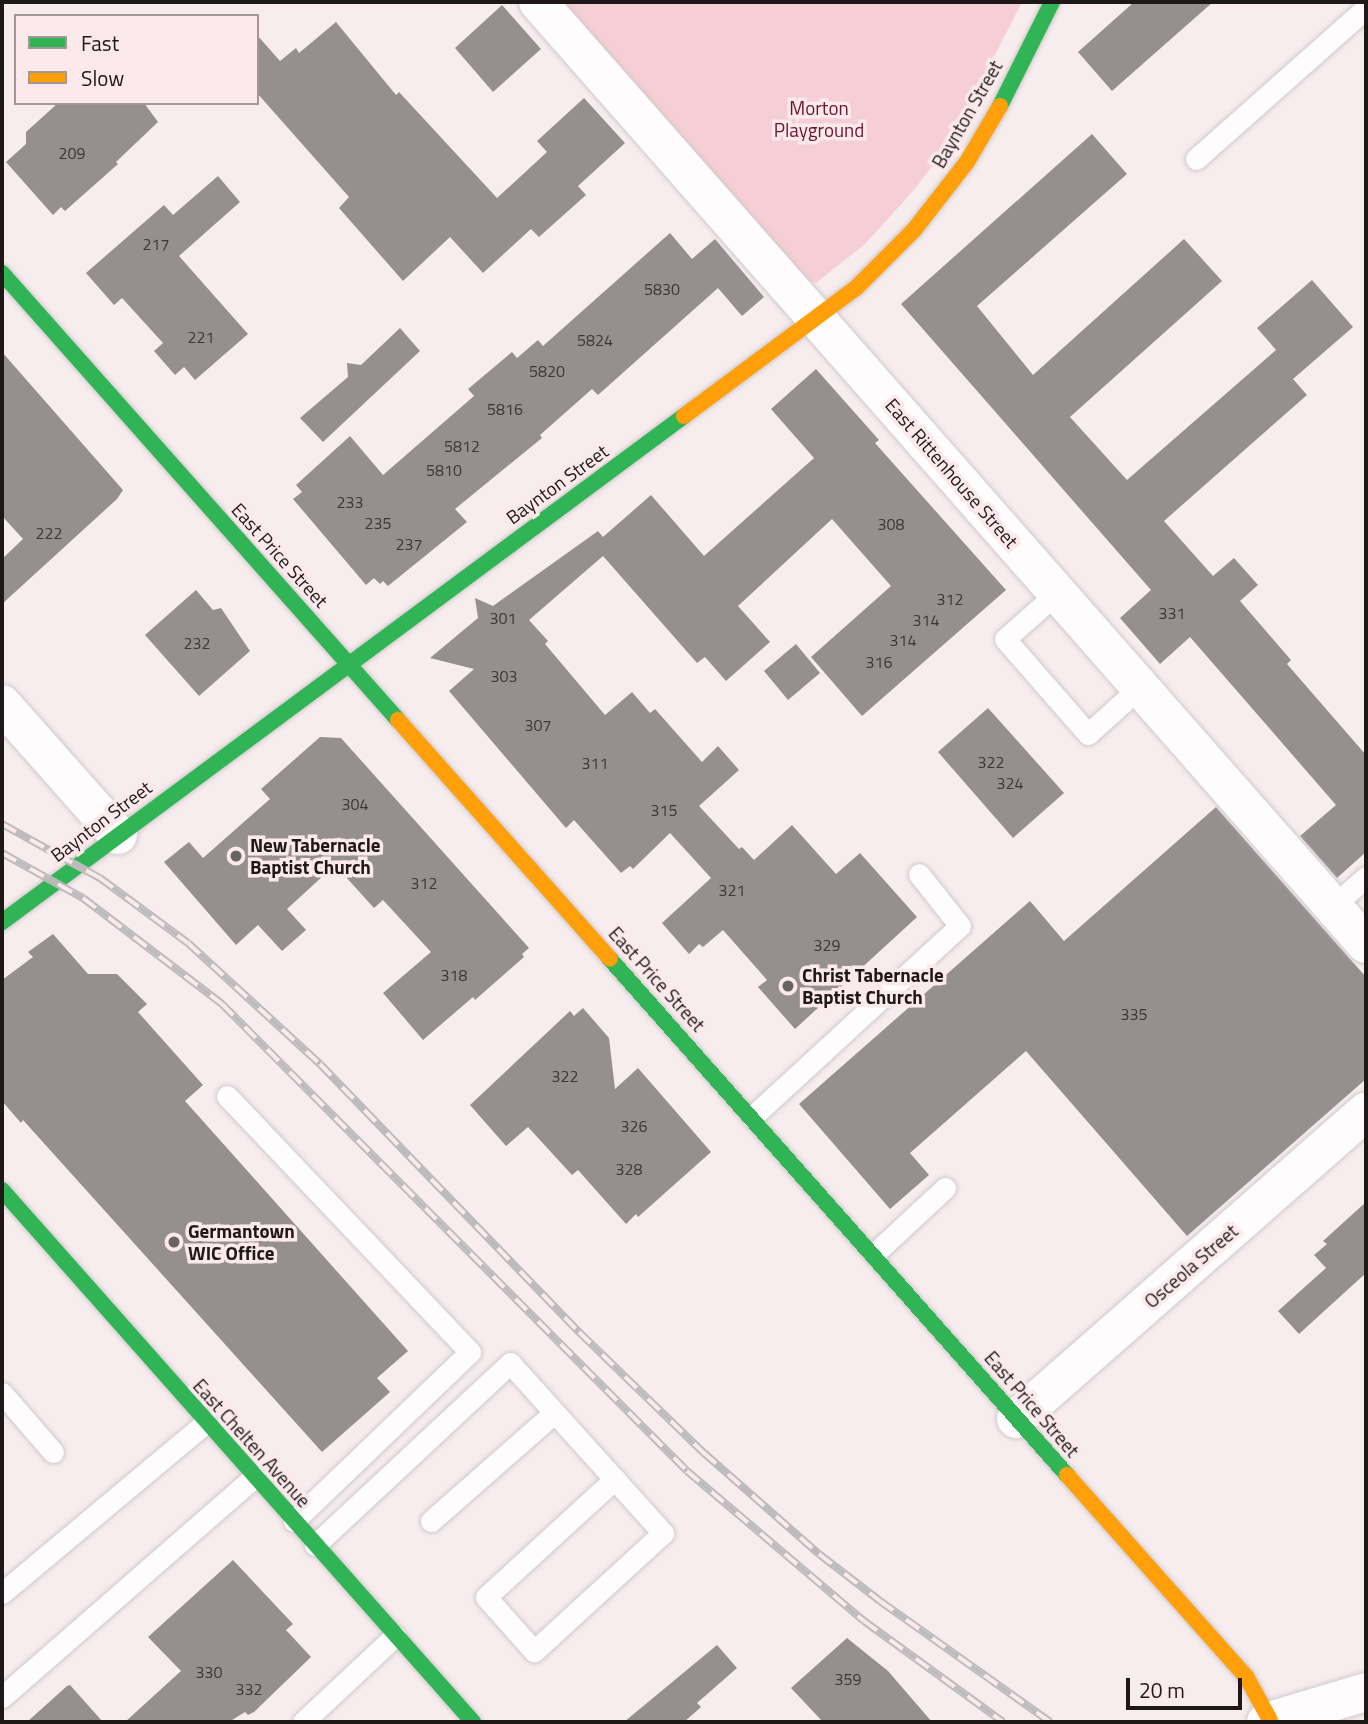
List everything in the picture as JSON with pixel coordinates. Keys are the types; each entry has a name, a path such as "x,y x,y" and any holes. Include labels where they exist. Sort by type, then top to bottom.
{"street":[{"name":"East Rittenhouse Street","path":"538,2 1366,944"},
{"name":"Baynton Street","path":"2,922 817,319 886,259 961,171 995,117 1052,2"},
{"name":"East Price Street","path":"2,273 1247,1678 1268,1721"},
{"path":"2,704 118,835"},
{"name":"Osceola Street","path":"1016,1419 1366,1112"},
{"name":"East Chelten Avenue","path":"2,1191 473,1722"},
{"path":"1268,1721 1366,1692"}],"lane":[{"path":"1196,159 1366,8"},
{"path":"1058,593 1005,639 1079,724 1088,734 1140,687"},
{"path":"752,1117 960,926 919,874"},
{"path":"1333,906 1366,877"},
{"path":"227,1096 470,1352 294,1521"},
{"path":"874,1254 946,1188"},
{"path":"2,1223 19,1209"},
{"path":"315,1545 510,1363 554,1413 615,1479 663,1533 534,1651 486,1597 615,1479"},
{"path":"2,1394 53,1452"},
{"path":"431,1521 554,1413"},
{"path":"2,1594 205,1423"},
{"path":"2,1697 254,1478"},
{"path":"303,1722 395,1636"}],"green space":[{"name":"Morton Playground","path":"561,2 1022,2 951,141 914,190 865,244 816,283 804,279"}],"building":[{"path":"1134,2 1213,2 1112,91 1078,52"},
{"path":"502,5 541,49 493,92 455,48"},
{"path":"336,22 396,95 399,92 497,198 547,152 537,141 584,98 625,143 578,186 586,195 539,237 531,229 483,273 450,237 403,281 339,208 349,197 259,95 259,37 280,61 296,48 299,53"},
{"path":"56,105 145,105 158,122 116,162 118,164 65,211 61,207 53,215 6,162 26,144 26,132"},
{"path":"1092,134 1127,174 977,306 1033,375 1184,239 1222,281 1070,417 1127,480 1276,350 1257,328 1312,280 1353,327 1293,379 1307,395 1164,521 1213,576 1234,558 1258,585 1240,601 1291,660 1287,664 1366,755 1366,852 1337,878 1300,836 1336,805 1190,637 1160,664 1120,618 1151,590 901,304"},
{"path":"218,176 240,202 179,256 248,334 195,380 184,367 175,375 154,351 163,343 122,298 114,305 86,273 164,205 173,215"},
{"path":"670,233 692,259 715,239 764,297 742,316 718,288 598,395 592,389 540,435 542,438 455,509 467,522 388,586 383,581 380,584 374,578 366,585 293,499 302,492 296,485 350,436 383,475 474,396 468,389 512,352 517,358 538,340 543,346"},
{"path":"400,328 420,351 323,442 300,418 348,377 347,363 361,365"},
{"path":"2,352 123,490 117,499 2,604 2,559 23,539 2,516"},
{"path":"816,369 879,440 875,443 1006,590 862,716 811,657 891,586 832,519 738,606 770,642 726,681 705,657 697,663 603,556 529,620 548,641 545,644 605,715 632,692 650,713 655,709 702,762 718,746 739,770 699,806 739,849 742,847 754,860 792,825 836,874 860,853 917,917 795,1029 758,987 767,980 723,930 703,947 699,944 689,954 662,923 711,878 670,833 633,869 630,866 621,873 574,820 566,828 449,691 474,669 430,658 478,618 475,598 493,606 598,531 603,537 651,495 704,556 814,458 771,409"},
{"path":"196,590 213,610 221,608 250,651 199,696 145,635"},
{"path":"796,644 820,673 788,700 764,671"},
{"path":"988,708 1064,793 1013,838 938,752"},
{"path":"320,737 341,738 529,948 522,954 524,957 475,1000 473,997 423,1040 383,993 431,952 383,900 374,908 335,865 287,909 306,930 282,951 258,925 236,945 164,862 189,842 203,858 270,799 261,789"},
{"path":"1216,807 1366,977 1366,1079 1187,1236 1026,1051 910,1153 929,1175 890,1209 799,1104 1030,901 1064,941"},
{"path":"53,934 88,974 117,974 147,1004 138,1012 203,1085 185,1101 408,1351 377,1378 390,1392 322,1452 23,1120 21,1123 2,1101 2,980 33,957 28,952"},
{"path":"583,1008 609,1038 615,1089 638,1068 711,1152 638,1217 636,1214 626,1224 578,1170 572,1175 528,1127 506,1146 470,1105 570,1011 574,1016"},
{"path":"1366,1202 1366,1273 1299,1334 1278,1311 1326,1268 1314,1255 1327,1244 1323,1241"},
{"path":"233,1560 293,1624 286,1630 311,1657 254,1712 248,1715 245,1712 229,1722 125,1722 181,1671 148,1637"},
{"path":"847,1638 888,1671 932,1722 823,1722 791,1688"},
{"path":"717,1645 737,1668 697,1703 701,1707 684,1722 624,1722"},
{"path":"70,1685 103,1722 27,1722 67,1686"}],"railway":[{"path":"2,824 100,878 188,943 320,1064 579,1332 704,1453 819,1554 880,1601 1050,1722"},
{"path":"2,853 83,898 222,1004 687,1471 864,1621 1003,1722"}],"traffic: fast":[{"path":"1000,106 1052,2"},
{"path":"2,273 398,720"},
{"path":"2,922 684,416"},
{"path":"610,959 1067,1475"},
{"path":"2,1190 473,1722"}],"traffic: slow":[{"path":"684,416 856,288 914,230 967,162 1000,106"},
{"path":"398,720 610,959"},
{"path":"1067,1475 1247,1678 1270,1720"}],"place":[{"name":"New Tabernacle Baptist Church","path":"236,856"},
{"name":"Christ Tabernacle Baptist Church","path":"788,986"},
{"name":"Germantown WIC Office","path":"174,1242"}]}
